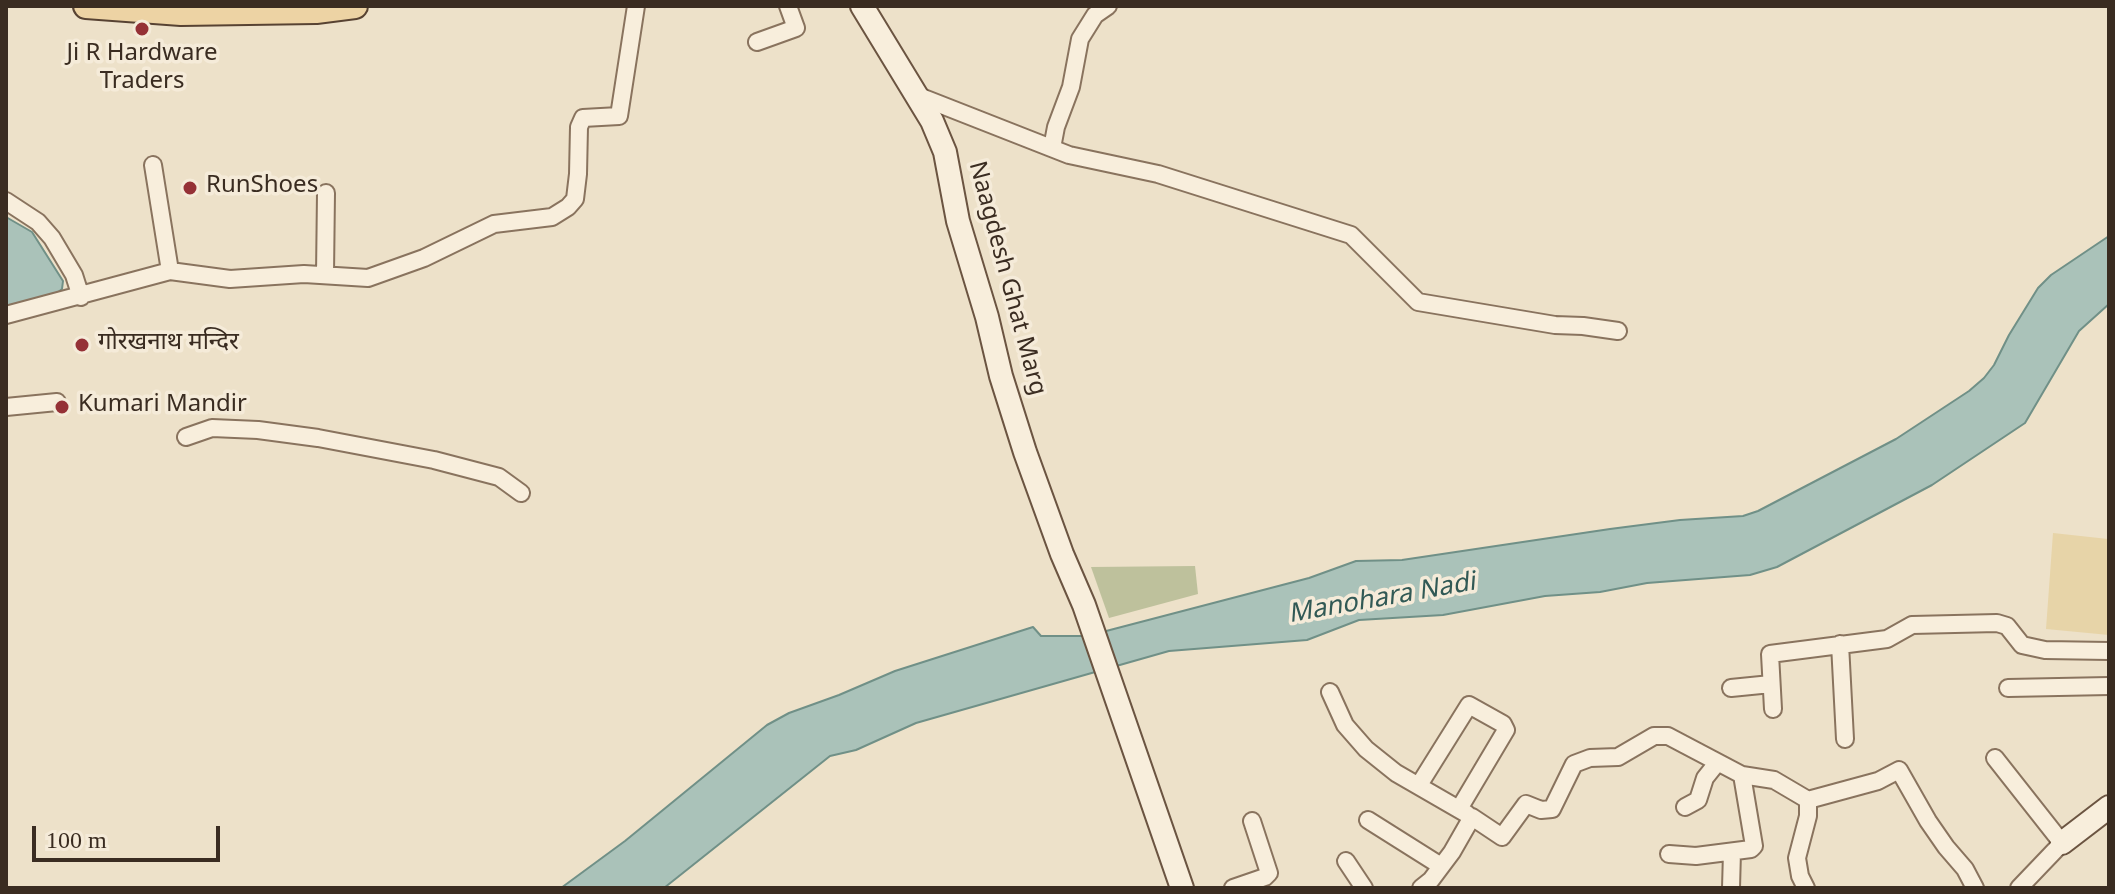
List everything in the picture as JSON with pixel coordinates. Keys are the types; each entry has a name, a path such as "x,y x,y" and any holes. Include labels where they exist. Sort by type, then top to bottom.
{"main road":[{"path":"86,6 316,11 355,6"}],"street":[{"path":"6,315 170,271 230,279 325,274 356,278 385,274 494,224 552,217 575,199 579,127 583,118 619,116 636,6"},
{"path":"757,42 796,28 788,6"},
{"name":"Naagdesh Ghat Marg","path":"862,6 932,121 945,152 958,221 1025,452 1084,605 1182,888"},
{"path":"1052,148 1056,127 1071,87 1080,39 1095,15 1108,6"},
{"path":"916,95 1069,155 1158,174 1351,235 1418,302 1555,325 1618,331"},
{"path":"153,165 170,271"},
{"path":"325,274 326,193"},
{"path":"6,201 38,222 52,238 74,275 81,297"},
{"path":"6,407 57,402"},
{"path":"186,437 212,428 318,438 434,460 499,477 521,493"},
{"path":"1773,709 1770,654 1887,639 1912,625 1997,623 2007,626 2022,645 2045,650 2109,651"},
{"path":"1840,644 1845,739"},
{"path":"1731,688 1771,684"},
{"path":"2008,688 2109,686"},
{"path":"1330,692 1345,725 1366,749 1396,773 1502,837 1526,804 1541,810 1552,809 1574,764 1590,758 1618,757 1654,736 1668,736 1742,775 1774,780 1808,800 1878,781 1899,770 1928,821 1965,869 1975,888"},
{"path":"1419,785 1469,705 1503,724 1506,730 1441,866 1421,888"},
{"path":"1995,758 2062,843"},
{"path":"1685,807 1698,800 1705,778 1717,763"},
{"path":"1669,854 1696,856 1751,849 1755,842 1742,775"},
{"path":"1806,888 1797,858 1808,816 1808,800"},
{"path":"2019,888 2062,843 2109,807"},
{"path":"1368,820 1441,866"},
{"path":"1233,888 1269,873 1252,821"},
{"path":"1731,888 1732,852"},
{"path":"1346,861 1364,888"}],"sand":[{"path":"2053,533 2109,537 2109,635 2046,629"}],"green space":[{"path":"1195,566 1198,594 1109,618 1091,567"}],"water":[{"path":"6,217 32,232 63,281 62,289 56,294 16,309 6,305"},
{"name":"Manohara Nadi","path":"2109,236 2109,304 2079,331 2025,423 1932,485 1777,567 1750,575 1647,583 1600,592 1545,596 1443,615 1359,620 1307,640 1169,651 916,723 856,750 830,756 664,888 561,888 625,841 767,725 789,713 895,671 1033,627 1041,636 1087,636 1309,578 1356,561 1402,560 1610,529 1743,516 1758,511 1896,439 1969,391 1994,365 2038,288 2051,275"}],"place":[{"name":"Ji R Hardware Traders","path":"142,29"},
{"name":"RunShoes","path":"190,188"},
{"name":"गोरखनाथ मन्दिर","path":"82,345"},
{"name":"Kumari Mandir","path":"62,407"}]}
